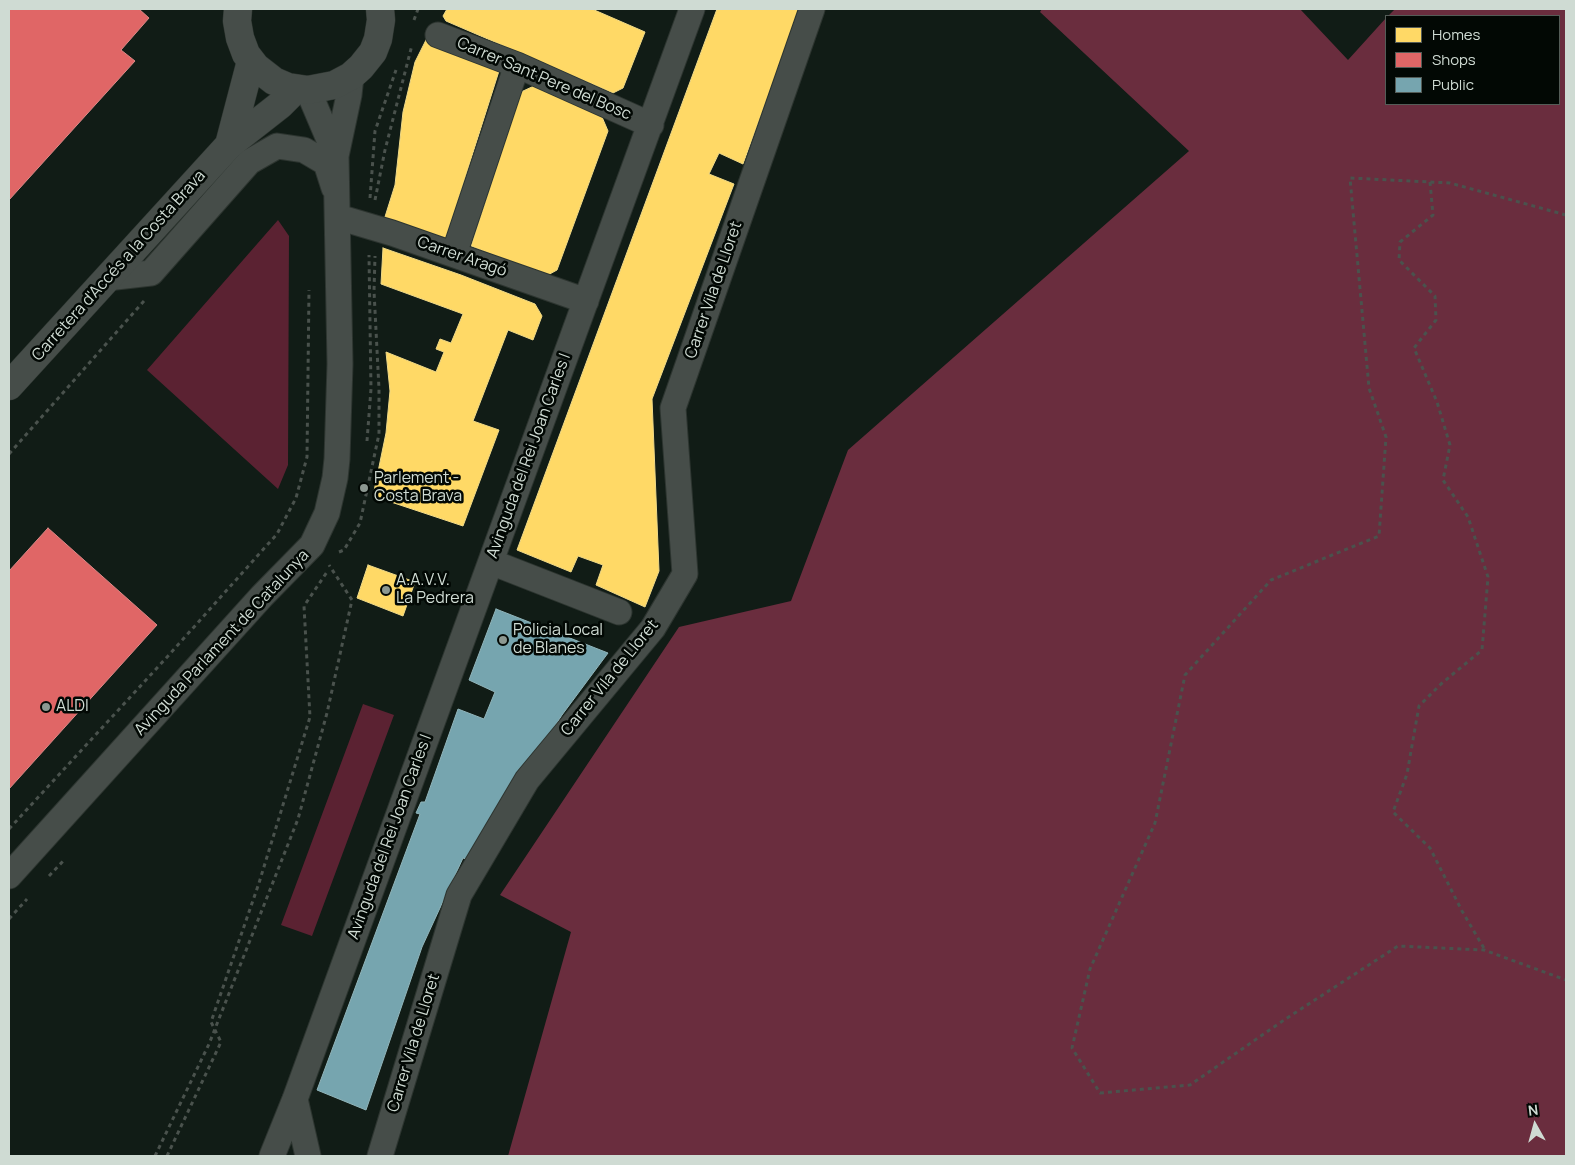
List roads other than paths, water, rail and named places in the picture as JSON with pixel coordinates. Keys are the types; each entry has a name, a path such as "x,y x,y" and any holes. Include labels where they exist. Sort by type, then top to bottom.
{"main road":[{"path":"238,9 237,21 240,38 251,61 261,72 274,81 302,89 328,88 351,76 361,68 373,52 379,33 380,9"},
{"name":"Carretera d'Accés a la Costa Brava","path":"228,145 251,61"},
{"name":"Carretera d'Accés a la Costa Brava","path":"9,386 228,145 302,89"}],"street":[{"name":"Avinguda del Rei Joan Carles I","path":"272,1156 295,1099 692,9"},
{"name":"Carrer Vila de Lloret","path":"380,1156 459,895 527,780 653,628 685,574 673,408 812,9"},
{"name":"Carrer Sant Pere del Bosc","path":"438,35 517,65 650,125"},
{"path":"454,254 517,65"},
{"path":"336,156 349,95 351,76"},
{"path":"302,89 336,156"},
{"path":"108,278 151,273 250,162 278,146 304,150 326,164 338,207"},
{"name":"Avinguda Parlament de Catalunya","path":"9,876 256,602 312,545 327,513 335,478 340,364 336,156"},
{"name":"Carrer Aragó","path":"338,207 370,227 454,254 586,301"},
{"path":"491,562 619,612"},
{"path":"295,1099 308,1156"}],"place":[{"name":"Parlement - Costa Brava","path":"364,488"},
{"name":"A.A.V.V. La Pedrera","path":"386,590"},
{"name":"Policia Local de Blanes","path":"503,640"},
{"name":"ALDI","path":"46,707"}]}
